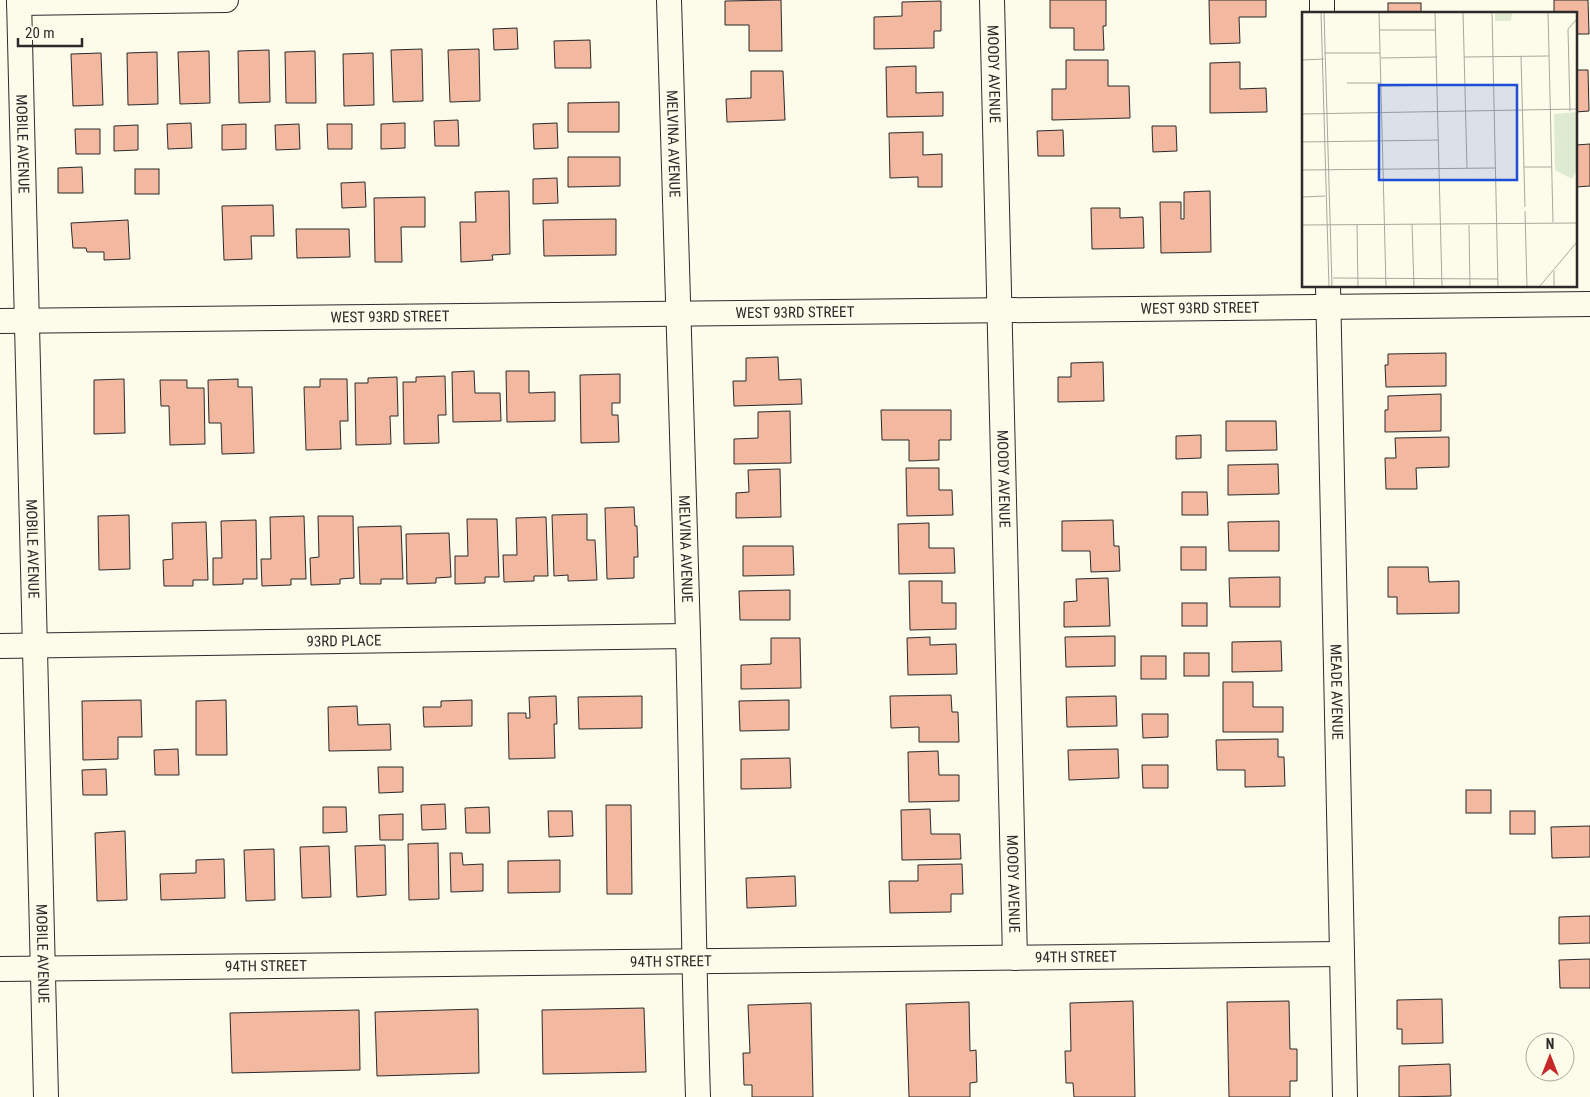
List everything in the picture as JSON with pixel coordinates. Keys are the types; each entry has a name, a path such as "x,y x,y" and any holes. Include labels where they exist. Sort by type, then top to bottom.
{"street":[{"path":"19,1 226,0"},
{"name":"MELVINA AVENUE","path":"669,0 688,636 693,961 698,1097"},
{"name":"MOODY AVENUE","path":"992,0 1015,958"},
{"name":"MOBILE AVENUE","path":"19,1 46,1097"},
{"name":"WEST 93RD STREET","path":"0,320 1000,311 1329,296 1590,304"},
{"name":"MEADE AVENUE","path":"1329,296 1345,1097"},
{"name":"93RD PLACE","path":"0,646 688,636"},
{"name":"94TH STREET","path":"0,969 1342,954"}],"building":[{"path":"781,0 782,51 749,51 749,25 725,25 725,1"},
{"path":"1050,0 1106,0 1106,26 1103,26 1104,50 1074,50 1074,28 1050,28"},
{"path":"1209,0 1266,0 1266,17 1239,17 1240,43 1210,44"},
{"path":"1554,0 1588,0 1589,34 1578,34 1578,12 1554,12"},
{"path":"941,1 941,31 934,31 934,48 874,49 874,17 902,16 902,2"},
{"path":"1388,3 1421,3 1421,12 1388,12"},
{"path":"517,28 518,49 494,50 493,29"},
{"path":"590,40 591,68 555,68 554,41"},
{"path":"422,49 423,101 393,102 391,50"},
{"path":"479,49 480,101 450,102 448,50"},
{"path":"269,50 270,102 239,103 238,51"},
{"path":"209,51 210,103 180,104 178,52"},
{"path":"315,51 316,103 286,103 285,52"},
{"path":"157,52 158,104 128,105 127,53"},
{"path":"101,53 103,105 73,106 71,54"},
{"path":"373,53 374,105 344,106 343,54"},
{"path":"1066,60 1108,60 1108,86 1129,86 1130,118 1052,120 1052,89 1066,89"},
{"path":"1240,62 1240,89 1266,88 1267,112 1210,113 1210,63"},
{"path":"916,66 916,93 943,92 943,116 887,117 886,67"},
{"path":"1578,70 1588,70 1589,111 1578,112"},
{"path":"751,71 783,71 785,120 727,122 726,99 751,98"},
{"path":"619,102 619,132 568,132 568,103"},
{"path":"458,120 459,146 435,146 434,121"},
{"path":"191,123 192,148 168,149 167,124"},
{"path":"405,123 405,148 381,149 381,124"},
{"path":"557,123 558,148 534,149 533,124"},
{"path":"246,124 246,149 222,150 222,125"},
{"path":"299,124 300,149 276,150 275,125"},
{"path":"327,124 352,124 352,149 328,149"},
{"path":"138,125 138,150 114,151 114,126"},
{"path":"1152,126 1176,126 1177,151 1153,152"},
{"path":"75,129 100,129 100,154 76,154"},
{"path":"1063,130 1064,156 1038,156 1037,131"},
{"path":"923,132 923,155 942,154 942,187 918,187 918,177 890,178 889,133"},
{"path":"1590,144 1590,186 1578,187 1578,145"},
{"path":"568,157 620,157 620,186 568,187"},
{"path":"82,167 83,193 58,193 58,168"},
{"path":"135,169 159,169 159,194 135,194"},
{"path":"557,178 558,203 533,204 533,179"},
{"path":"365,182 366,207 342,208 341,183"},
{"path":"509,191 510,254 492,255 493,260 461,262 460,222 476,222 475,192"},
{"path":"1210,191 1211,252 1161,253 1160,202 1181,202 1181,219 1184,219 1184,192"},
{"path":"425,197 425,227 401,227 402,262 375,262 374,198"},
{"path":"273,205 274,236 251,236 252,259 224,260 222,206"},
{"path":"1091,208 1120,208 1120,218 1143,217 1144,248 1092,249"},
{"path":"616,219 616,255 544,256 543,220"},
{"path":"128,220 130,259 104,260 104,252 87,252 86,248 73,248 71,223"},
{"path":"296,229 349,229 350,257 297,258"},
{"path":"1446,353 1446,386 1386,387 1385,365 1388,365 1388,354"},
{"path":"778,357 779,380 801,379 802,404 734,406 733,381 746,381 746,358"},
{"path":"1103,362 1104,401 1058,402 1058,377 1071,377 1071,363"},
{"path":"474,371 475,393 500,393 501,421 453,422 452,372"},
{"path":"506,371 529,371 529,393 555,392 555,421 507,422"},
{"path":"620,374 620,403 612,403 612,415 618,415 619,442 581,443 580,375"},
{"path":"445,376 446,415 438,415 439,443 404,444 403,382 416,382 416,377"},
{"path":"397,377 398,416 390,416 391,444 356,445 355,383 368,383 368,378"},
{"path":"124,379 125,433 94,434 94,380"},
{"path":"238,379 238,387 252,387 254,453 222,454 221,423 209,423 208,380"},
{"path":"320,379 347,379 348,421 340,421 341,449 306,450 304,387 320,387"},
{"path":"160,380 187,380 187,388 204,388 205,444 170,445 169,406 161,406"},
{"path":"1441,394 1441,431 1385,432 1385,410 1388,410 1388,396"},
{"path":"881,410 951,410 951,440 939,440 939,460 909,461 909,440 882,440"},
{"path":"790,411 791,463 734,464 734,439 758,438 758,412"},
{"path":"1226,421 1276,421 1277,450 1226,451"},
{"path":"1201,435 1201,458 1176,459 1176,436"},
{"path":"1449,437 1449,467 1416,468 1417,489 1386,489 1385,458 1396,458 1395,438"},
{"path":"1278,464 1279,494 1228,495 1228,465"},
{"path":"906,468 939,468 939,490 952,490 953,515 907,516"},
{"path":"780,469 781,517 736,518 736,493 749,492 748,470"},
{"path":"1182,492 1207,492 1208,515 1182,515"},
{"path":"634,507 638,557 634,557 634,578 607,579 605,508"},
{"path":"587,514 587,540 595,540 597,580 568,581 568,575 554,576 552,515"},
{"path":"129,515 130,569 99,570 98,516"},
{"path":"304,516 306,579 291,579 291,585 262,586 261,559 271,559 270,517"},
{"path":"318,516 353,516 354,578 340,579 340,584 311,585 310,558 319,557"},
{"path":"546,517 548,576 534,576 534,581 504,582 503,555 517,555 516,518"},
{"path":"467,519 497,519 499,577 485,577 485,583 455,584 455,556 468,556"},
{"path":"256,520 257,579 243,579 243,584 213,585 213,558 222,558 221,521"},
{"path":"1113,520 1114,546 1119,546 1120,571 1091,572 1090,551 1062,551 1062,521"},
{"path":"1279,521 1279,551 1229,551 1228,522"},
{"path":"206,522 208,580 193,580 193,586 164,586 163,560 173,559 172,523"},
{"path":"929,523 929,548 954,548 955,573 899,574 898,524"},
{"path":"401,526 403,579 381,579 381,584 360,584 358,527"},
{"path":"449,533 451,577 436,578 436,583 407,584 406,534"},
{"path":"743,546 793,546 794,575 743,576"},
{"path":"1181,547 1206,547 1206,570 1181,570"},
{"path":"1388,567 1428,567 1429,582 1459,581 1459,613 1397,614 1397,597 1388,597"},
{"path":"1280,577 1280,607 1230,607 1229,578"},
{"path":"1108,578 1110,626 1064,627 1064,602 1077,601 1076,579"},
{"path":"909,581 942,581 942,603 956,603 956,629 910,630"},
{"path":"790,590 790,620 740,620 739,591"},
{"path":"1182,603 1207,603 1207,626 1182,626"},
{"path":"1115,636 1115,666 1066,667 1065,637"},
{"path":"930,637 930,645 956,644 957,674 908,675 907,638"},
{"path":"771,638 800,638 801,688 741,689 741,665 771,664"},
{"path":"1281,641 1282,671 1232,672 1232,642"},
{"path":"1184,653 1209,653 1209,676 1184,676"},
{"path":"1141,656 1166,656 1166,679 1141,679"},
{"path":"1223,682 1253,682 1253,707 1283,707 1283,732 1223,732"},
{"path":"951,695 952,712 958,712 959,742 919,742 919,727 891,728 890,696"},
{"path":"556,696 557,724 554,724 555,758 509,759 508,713 526,713 526,718 530,718 529,697"},
{"path":"642,696 642,728 579,729 578,697"},
{"path":"1116,696 1117,726 1067,727 1066,697"},
{"path":"141,700 142,737 118,737 118,759 83,760 82,701"},
{"path":"226,700 227,755 196,755 196,701"},
{"path":"472,700 472,726 424,727 423,707 441,707 441,701"},
{"path":"789,700 789,730 740,731 739,701"},
{"path":"357,706 358,725 390,724 391,750 329,751 328,707"},
{"path":"1142,714 1168,714 1168,737 1143,738"},
{"path":"1278,739 1278,757 1284,757 1285,786 1245,787 1245,770 1217,770 1216,740"},
{"path":"178,749 179,775 155,775 154,750"},
{"path":"1118,749 1119,778 1069,780 1068,750"},
{"path":"938,751 939,775 959,775 959,801 909,802 908,752"},
{"path":"790,758 791,788 741,789 741,759"},
{"path":"1142,765 1168,765 1168,788 1143,788"},
{"path":"378,767 403,767 403,792 379,793"},
{"path":"106,769 107,795 83,795 82,770"},
{"path":"1466,790 1491,790 1491,813 1466,813"},
{"path":"445,804 446,829 422,830 421,805"},
{"path":"606,805 631,805 632,894 607,894"},
{"path":"323,807 346,807 347,832 323,833"},
{"path":"489,807 490,833 466,833 465,808"},
{"path":"930,809 931,834 960,834 961,859 902,860 901,810"},
{"path":"548,811 572,811 573,836 549,837"},
{"path":"1510,811 1535,811 1535,834 1510,834"},
{"path":"403,814 403,840 380,840 379,815"},
{"path":"1590,826 1590,857 1552,858 1551,827"},
{"path":"125,831 127,900 97,901 95,833"},
{"path":"438,843 439,899 409,900 408,844"},
{"path":"385,845 386,895 357,897 355,846"},
{"path":"329,846 331,897 302,898 300,847"},
{"path":"274,849 275,900 246,901 244,850"},
{"path":"450,853 462,853 463,865 483,864 483,891 451,892"},
{"path":"224,859 225,898 161,900 160,874 196,873 196,860"},
{"path":"560,860 560,892 508,893 508,861"},
{"path":"962,864 963,894 951,894 951,912 890,913 889,881 918,881 918,865"},
{"path":"795,876 796,906 747,908 746,878"},
{"path":"1590,916 1590,943 1559,944 1559,917"},
{"path":"1590,959 1590,988 1560,988 1559,960"},
{"path":"1442,999 1443,1043 1402,1044 1402,1029 1397,1029 1397,1000"},
{"path":"1133,1001 1135,1097 1074,1097 1073,1083 1066,1083 1065,1051 1071,1051 1070,1003"},
{"path":"1289,1001 1290,1049 1297,1049 1297,1081 1290,1081 1290,1097 1229,1097 1227,1002"},
{"path":"969,1002 970,1051 976,1050 977,1082 970,1083 970,1097 909,1097 906,1004"},
{"path":"811,1003 813,1097 752,1097 752,1085 744,1085 743,1053 750,1053 748,1005"},
{"path":"644,1008 646,1072 543,1074 542,1010"},
{"path":"478,1009 479,1073 377,1076 375,1012"},
{"path":"359,1010 360,1070 232,1073 230,1013"},
{"path":"1450,1064 1451,1096 1399,1097 1399,1066"}]}
